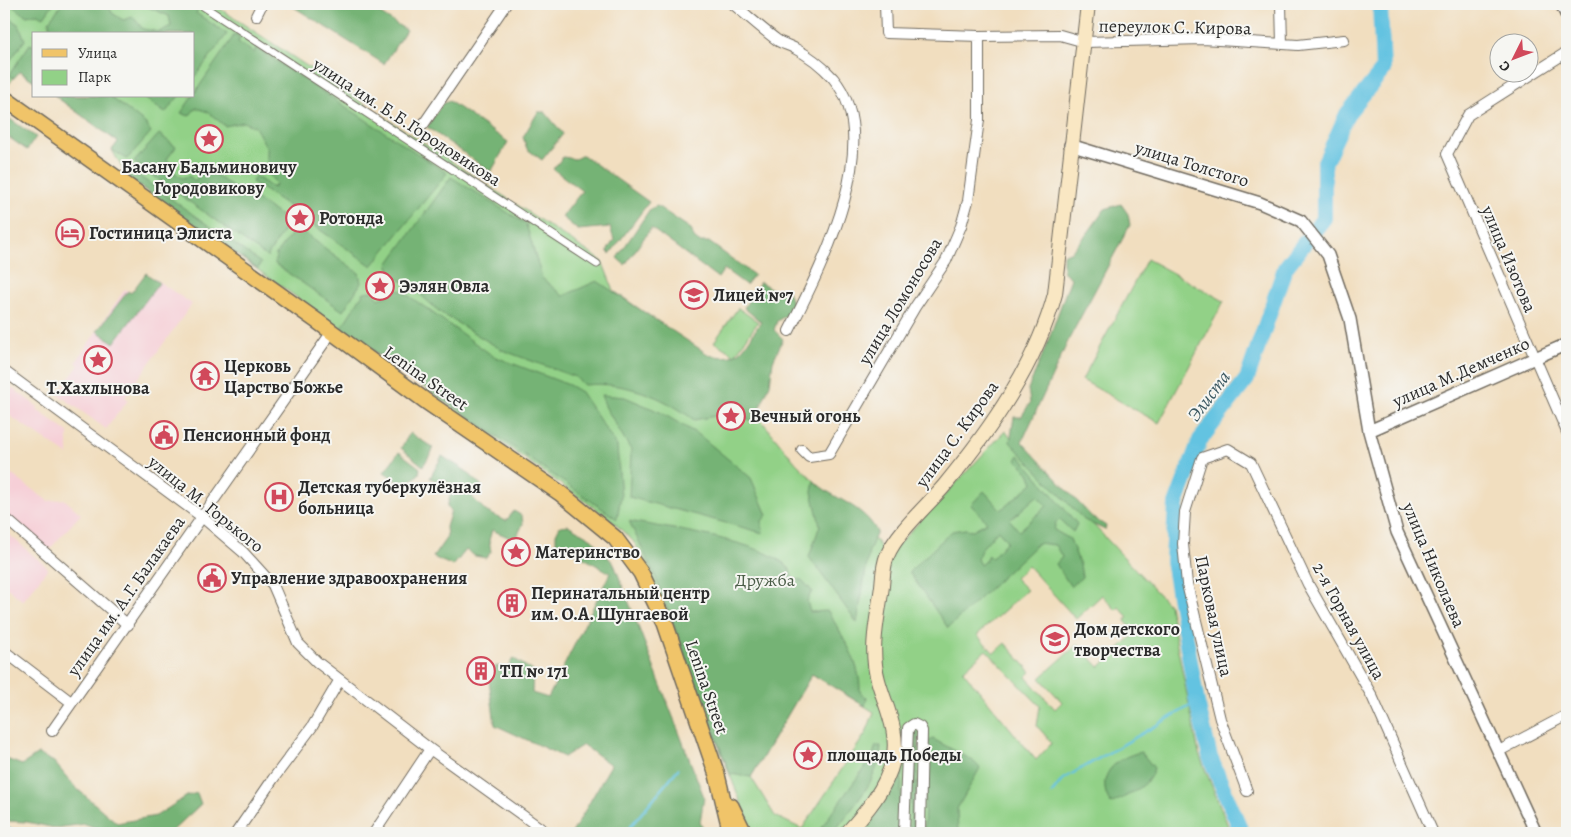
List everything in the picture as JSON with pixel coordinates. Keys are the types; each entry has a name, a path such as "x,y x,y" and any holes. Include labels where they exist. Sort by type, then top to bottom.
{"main road":[{"name":"улица С. Кирова","path":"847,833 866,812 884,783 893,760 895,736 877,678 874,639 887,556 896,541 954,475 991,425 1038,342 1055,294 1070,145 1085,42 1088,4"},
{"name":"Lenina Street","path":"4,98 317,321 427,402 560,492 616,538 641,572 665,623 717,775 731,833"},
{"name":"Lenina Street","path":"717,775 744,833"}],"street":[{"name":"улица им. Б.Б.Городовикова","path":"200,4 597,264"},
{"path":"256,16 262,4"},
{"path":"423,125 506,4"},
{"path":"733,4 779,42 795,48 825,70 843,91 851,114 854,136 848,182 841,207 825,254 789,331"},
{"name":"переулок С. Кирова","path":"885,4 886,33 979,36 1060,35 1085,42 1202,39 1282,44 1344,40"},
{"path":"1281,4 1282,44"},
{"path":"1561,4 1567,16"},
{"name":"улица Ломоносова","path":"802,450 809,457 829,454 885,356 946,261 955,241 968,201 979,120 979,36"},
{"name":"улица Изотова","path":"1567,52 1468,115 1446,154 1567,432"},
{"name":"улица Толстого","path":"1070,145 1260,203 1301,221"},
{"name":"улица Николаева","path":"1301,221 1328,255 1350,319 1369,431 1397,532 1536,833"},
{"name":"улица им. А.Г. Балакаева","path":"52,731 331,333"},
{"name":"улица М.Демченко","path":"1369,431 1567,344"},
{"name":"улица М. Горького","path":"4,371 202,517 243,552 273,585 298,643 339,682 547,833"},
{"name":"2-я Горная улица","path":"1215,452 1228,449 1251,462 1308,584 1372,696 1433,833"},
{"name":"Парковая улица","path":"1215,452 1202,458 1196,474 1185,512 1183,544 1187,584 1220,718 1247,791"},
{"path":"4,517 128,625"},
{"path":"4,650 71,702"},
{"path":"236,833 312,727 339,682"},
{"path":"1499,751 1567,715"},
{"path":"904,833 908,728 914,724 920,727 922,731 920,833"},
{"path":"374,833 430,749"}],"shaded area":[{"path":"146,273 192,304 125,397 128,400 106,429 58,394 79,365 76,362 125,289 131,293"},
{"path":"4,382 38,407 37,410 68,432 68,455 4,412"},
{"path":"4,469 48,501 64,499 81,514 48,551 4,513"},
{"path":"4,530 48,568 23,601 4,585"}],"green space":[{"name":"Дружба","path":"4,4 213,4 602,261 614,291 713,361 796,463 876,541 887,556 1005,431 1169,605 1199,754 1231,833 753,833 643,556 633,541 610,519 128,178 112,150 118,142 58,98 195,98 195,32 32,32 32,80 19,71 5,89","holes":["1028,566 1076,619 1102,595 1116,610 1119,607 1128,617 1125,621 1136,633 1099,667 1078,644 1040,678 1062,702 1055,709 1026,677 1031,672 1005,643 994,653 977,635 1027,590 1015,578","986,650 1040,706 1037,726 1052,743 1036,760 963,671","812,674 874,712 866,733 802,829 775,816 751,777"]},
{"path":"9,4 53,4 44,17 37,14 27,16"},
{"path":"62,4 108,4 112,13 123,20 133,17 143,29 159,32 51,32 49,21"},
{"path":"141,4 201,4 196,13 227,34 195,77 195,32 159,32 171,26 169,16"},
{"path":"289,4 365,4 406,30 384,64"},
{"path":"4,14 19,25 25,40 4,69"},
{"path":"235,34 240,38 238,42 254,53 256,48 447,173 372,266 313,225 305,209 300,206 293,209 252,182 255,176 273,188 276,183 267,173 267,148 255,127 243,122 225,126 208,112 196,108 189,116 181,113 191,98 195,98 195,93"},
{"path":"30,44 32,45 32,80 20,71 14,78 9,75"},
{"path":"58,98 112,98 146,124 151,132 127,159 112,150 118,142"},
{"path":"145,98 177,98 165,113"},
{"path":"449,101 508,142 491,172 427,127 442,104"},
{"path":"538,112 545,112 563,134 542,160 527,149 523,137"},
{"path":"4,115 36,137 27,150 4,134"},
{"path":"159,134 176,147 167,159 175,173 182,178 189,176 195,181 204,166 240,193 244,190 284,218 282,222 287,225 267,257 134,162"},
{"path":"583,155 649,202 610,254 607,251 614,240 610,227 578,230 562,217 582,191 553,169 563,157 575,159"},
{"path":"132,171 261,263 258,269 128,178 127,175"},
{"path":"451,177 526,224 542,278 563,296 597,281 709,355 729,356 741,351 746,345 761,322 744,308 760,282 774,290 787,288 793,306 785,316 777,321 774,330 783,339 773,361 770,384 754,422 747,419 737,408 730,404 725,406 715,416 694,420 656,397 642,392 614,385 584,385 575,377 502,350 441,313 413,288 394,276 388,264"},
{"path":"1121,204 1128,214 1130,225 1069,339 1022,442 1092,517 1106,526 1105,530 1084,520 1010,442 1014,417 1021,417 1030,403 1028,389 1071,278 1063,271 1063,255 1072,251 1105,209"},
{"path":"657,206 691,229 694,238 699,242 709,242 754,275 746,285 724,269 718,278 651,228 625,265 617,258 650,209"},
{"path":"294,231 303,232 359,273 361,283 343,311 275,264 276,254"},
{"path":"1147,259 1224,301 1159,423 1082,380"},
{"path":"146,273 159,283 114,343 97,331 128,291 131,293"},
{"path":"394,288 402,291 493,356 569,385 581,392 617,446 621,496 617,519 341,328 364,292 372,291 379,299 395,292"},
{"path":"738,308 758,322 735,355 714,342"},
{"path":"601,395 625,397 660,412 699,435 751,478 767,515 762,521 763,533 629,497 631,450 606,408"},
{"path":"410,433 432,447 433,450 423,466 401,448"},
{"path":"399,452 420,468 419,474 405,486 384,472"},
{"path":"1019,455 1077,524 1073,532 1060,520 1056,522 1054,530 1070,539 1080,565 1082,577 1071,587 1056,564 1062,557 1055,545 1038,543 948,628 909,572 952,531 973,530 987,522 971,505 984,491 1001,510 1033,483 1029,473 1016,460","holes":["1037,496 1047,506 1019,531 1010,520","998,530 1007,541 992,558 988,555 980,565 977,559 982,548"]},
{"path":"442,456 466,471 482,486 480,491 474,491 472,497 487,512 506,521 514,511 522,516 523,524 515,540 492,530 489,540 491,552 486,558 475,556 466,550 453,566 433,557 447,537 446,527 451,511 447,507 453,486 450,482 440,482 430,478"},
{"path":"814,481 822,488 857,509 877,532 869,551 857,623 809,557 820,525 812,492"},
{"path":"629,521 737,543 776,558 789,568 793,579 802,580 812,591 807,601 810,612 828,611 845,640 857,670 860,692 867,698 865,706 812,674 751,777 730,774 653,571"},
{"path":"568,525 592,539 614,564 704,797 700,822 705,833 572,833 611,765 583,745 564,757 495,725 489,680 496,666 507,668 513,658 533,671 532,693 548,698 610,573 556,542 556,534 560,526"},
{"path":"913,730 918,731 915,833 910,833"},
{"path":"903,736 900,833 853,833 892,783 900,757"},
{"path":"933,739 972,760 980,768 957,809 958,833 924,833 927,742"},
{"path":"876,746 881,746 879,759 864,792 833,833 818,832 872,757"},
{"path":"1141,752 1154,768 1151,775 1137,790 1111,804 1106,794 1105,785 1106,777 1110,770 1123,759"},
{"path":"38,754 54,762 75,787 117,823 156,816 187,796 197,793 201,804 170,833 112,833 85,824 55,828 27,822 6,821 4,819 4,758 22,765"}],"waterway":[{"name":"Элиста","path":"1242,833 1210,757 1197,702 1173,561 1176,504 1200,440 1247,379 1285,268 1324,218 1324,164 1347,114 1383,70 1380,4"},
{"path":"1052,793 1063,779 1197,702"},
{"path":"625,833 678,769"},
{"path":"4,827 19,833"}],"place":[{"name":"Басану Бадьминовичу Городовикову","path":"209,139"},
{"name":"Ротонда","path":"300,218"},
{"name":"Гостиница Элиста","path":"70,233"},
{"name":"Ээлян Овла","path":"380,286"},
{"name":"Лицей №7","path":"694,295"},
{"name":"Т.Хахлынова","path":"98,360"},
{"name":"Церковь Царство Божье","path":"205,376"},
{"name":"Вечный огонь","path":"731,416"},
{"name":"Пенсионный фонд","path":"164,435"},
{"name":"Детская туберкулёзная больница","path":"279,497"},
{"name":"Материнство","path":"516,552"},
{"name":"Управление здравоохранения","path":"212,578"},
{"name":"Перинатальный центр им. О.А. Шунгаевой","path":"512,603"},
{"name":"Дом детского творчества","path":"1055,639"},
{"name":"ТП № 171","path":"481,671"},
{"name":"площадь Победы","path":"808,755"}]}
